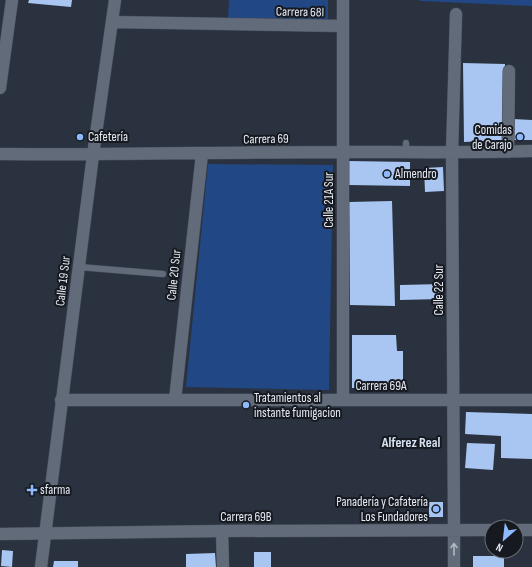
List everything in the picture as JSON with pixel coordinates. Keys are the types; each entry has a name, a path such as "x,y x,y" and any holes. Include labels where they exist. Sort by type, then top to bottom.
{"street":[{"path":"0,88 3,44 12,0"},
{"name":"Calle 19 Sur","path":"41,567 93,155 116,0"},
{"name":"Calle 21A Sur","path":"343,0 343,400"},
{"name":"Calle 22 Sur","path":"454,567 452,153 456,14"},
{"name":"Carrera 68I","path":"112,22 343,26"},
{"path":"508,152 509,71"},
{"name":"Carrera 69","path":"0,154 93,155 343,152 406,147 452,153 532,151"},
{"name":"Calle 20 Sur","path":"175,400 202,154"},
{"name":"Carrera 69A","path":"61,400 532,400"},
{"name":"Carrera 69B","path":"0,534 484,530"},
{"path":"222,531 223,567"}],"lane":[{"path":"79,267 163,274"}],"shaded area":[{"path":"229,0 328,0 328,19 228,18"},
{"path":"532,0 532,6 420,1"},
{"path":"208,164 333,165 329,390 186,387"}],"building":[{"path":"29,0 72,0 71,7 28,3"},
{"path":"463,63 505,64 505,140 464,142"},
{"path":"513,119 532,120 532,140 513,140"},
{"path":"349,161 410,162 410,186 349,185"},
{"path":"443,167 444,191 425,192 424,168"},
{"path":"392,201 395,306 350,305 349,202"},
{"path":"442,284 442,299 400,300 400,285"},
{"path":"352,335 396,335 397,351 403,351 403,387 352,388"},
{"path":"466,412 532,414 532,459 501,458 501,436 465,434"},
{"path":"467,443 495,444 493,470 465,468"},
{"name":"Panadería y Cafatería Los Fundadores","path":"429,502 443,502 443,517 429,517"},
{"path":"2,550 13,551 12,567 1,566"},
{"path":"254,552 271,552 271,567 254,567"},
{"path":"215,553 216,567 186,567 186,554"},
{"path":"473,556 484,556 484,559 504,559 504,567 473,567"},
{"path":"54,561 78,561 78,567 53,567"}],"place":[{"name":"Cafetería","path":"80,137"},
{"name":"Comidas de Carajo","path":"520,137"},
{"name":"Almendro","path":"387,174"},
{"name":"Tratamientos al instante fumigacion","path":"246,405"},
{"name":"sfarma","path":"32,490"},
{"name":"Panadería y Cafatería Los Fundadores","path":"436,509"}],"district":[{"name":"Alferez Real","path":"411,442"}]}
